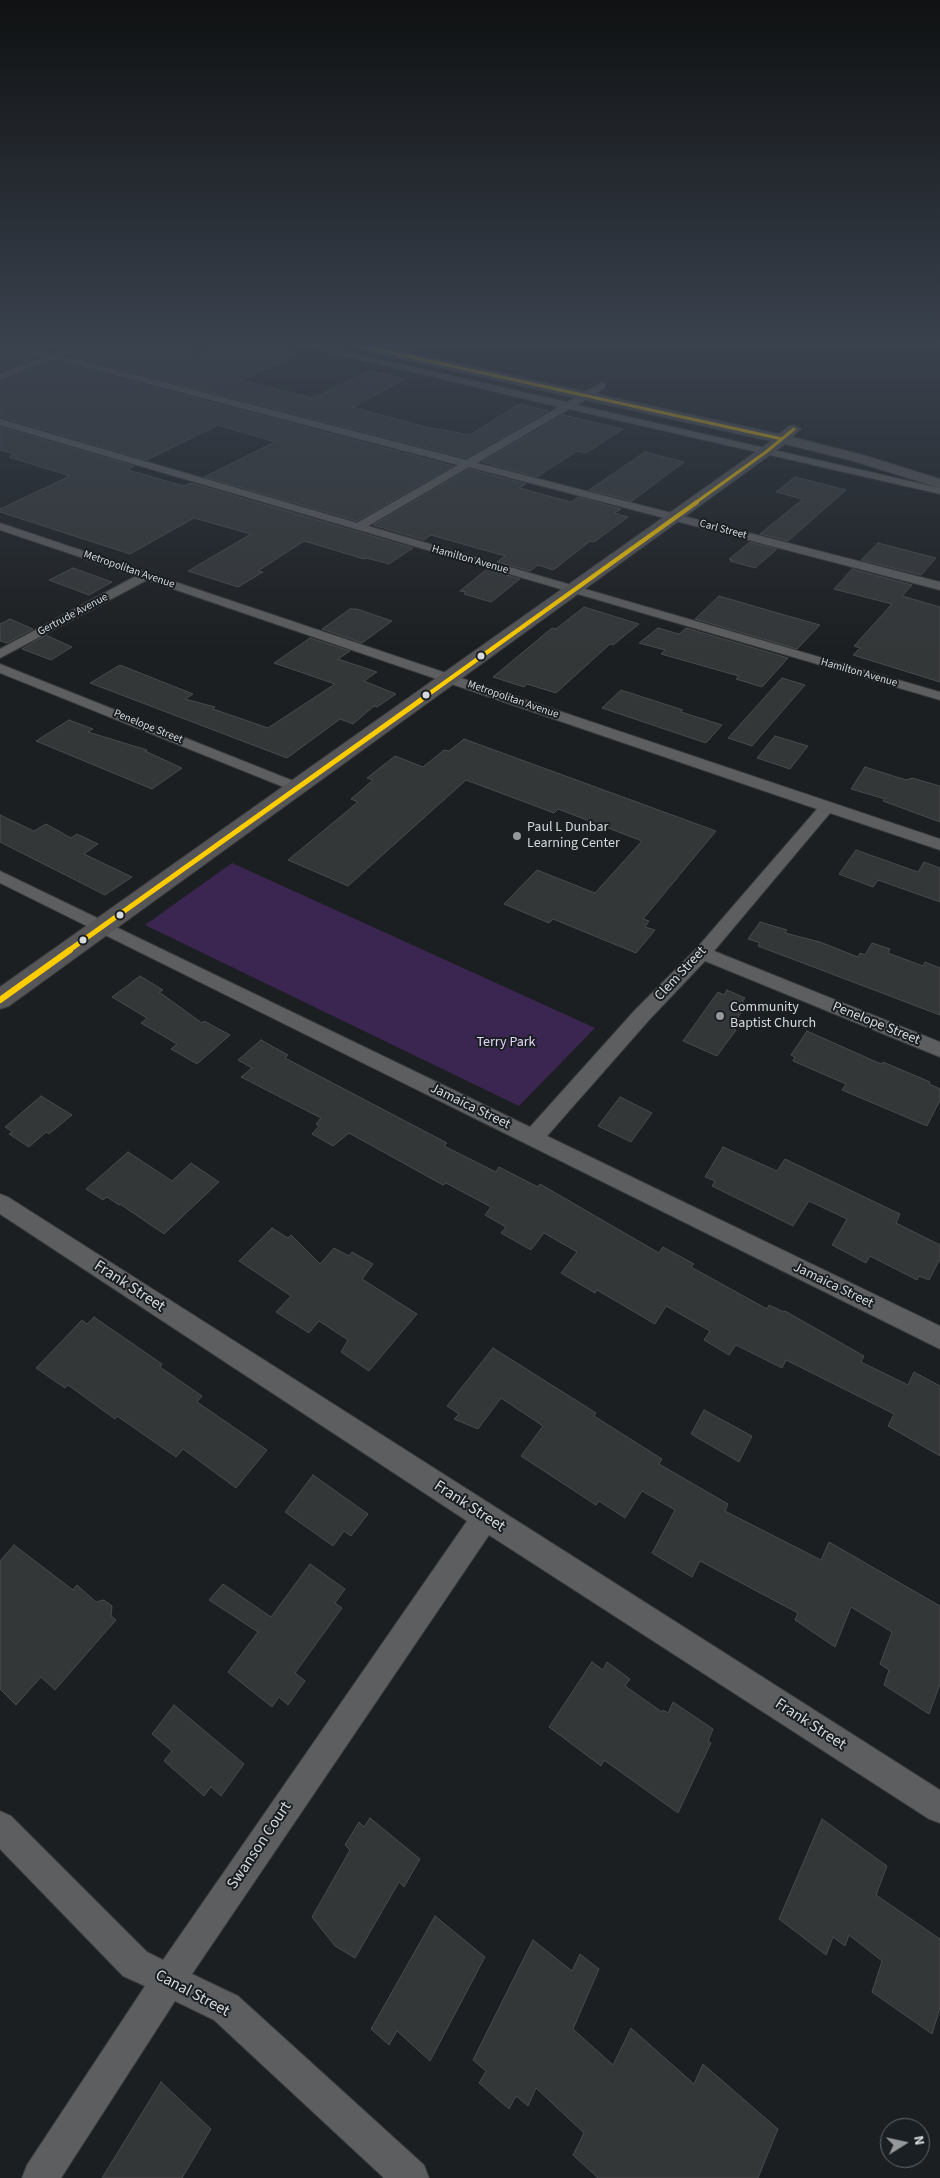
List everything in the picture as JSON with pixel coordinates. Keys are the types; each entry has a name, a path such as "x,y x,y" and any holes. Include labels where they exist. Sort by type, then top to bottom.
{"main road":[{"path":"0,1000 771,448"},
{"path":"817,448 858,458 940,484"},
{"path":"868,448 897,455"}],"street":[{"name":"Hamilton Avenue","path":"87,448 940,696"},
{"name":"Carl Street","path":"403,448 940,586"},
{"path":"358,527 494,448"},
{"path":"747,448 940,491"},
{"name":"Metropolitan Avenue","path":"0,526 940,845"},
{"name":"Gertrude Avenue","path":"0,654 146,576"},
{"name":"Penelope Street","path":"0,668 296,787"},
{"name":"Clem Street","path":"532,1138 642,1015 702,953 827,807"},
{"name":"Jamaica Street","path":"0,876 940,1338"},
{"name":"Penelope Street","path":"702,953 940,1050"},
{"name":"Frank Street","path":"0,1203 485,1517 940,1808"},
{"name":"Swanson Court","path":"40,2178 168,1981 485,1517"},
{"name":"Canal Street","path":"0,1827 135,1964 226,2008 411,2178"}],"green space":[{"name":"Terry Park","path":"232,863 595,1028 519,1106 145,925"}],"building":[{"path":"0,448 71,448 134,466 128,470 184,486 191,483 413,548 389,564 364,559 304,541 258,571 263,572 238,587 188,571 251,534 194,518 130,554 0,512 0,509 70,476 9,457 15,454 0,450"},
{"path":"105,448 172,448 147,460"},
{"path":"264,448 383,448 453,466 357,521 204,477"},
{"path":"426,448 484,448 466,458"},
{"path":"507,448 594,448 586,453 577,451 537,477 482,462"},
{"path":"645,452 684,462 632,501 589,490"},
{"path":"469,469 526,484 519,488 571,502 578,497 621,509 614,513 628,517 594,542 590,541 553,570 538,565 530,571 497,562 505,556 431,535 424,540 373,525"},
{"path":"795,477 846,490 788,541 760,534 803,499 776,492"},
{"path":"750,542 777,549 755,568 730,561 732,560 729,559"},
{"path":"878,543 936,558 921,575 861,560"},
{"path":"73,568 112,582 89,595 49,580"},
{"path":"487,569 520,579 491,602 460,591"},
{"path":"852,569 912,585 902,596 940,607 940,682 853,655 860,648 854,646 892,604 834,589"},
{"path":"719,596 820,625 797,649 695,619"},
{"path":"584,607 639,624 613,645 610,644 556,693 527,684 524,687 493,677 552,628 556,629"},
{"path":"350,609 357,609 392,621 362,643 322,629"},
{"path":"10,619 33,629 7,643 0,641 0,624"},
{"path":"658,628 679,634 686,628 788,658 762,687 736,679 739,676 661,654 665,650 639,643"},
{"path":"46,635 72,647 51,660 22,649"},
{"path":"310,638 350,651 338,659 377,672 364,681 396,694 377,707 374,706 353,724 340,719 287,758 90,683 120,665 193,694 185,699 215,707 213,709 268,728 335,684 274,663"},
{"path":"782,678 805,685 752,746 728,738"},
{"path":"621,690 722,725 706,743 602,708"},
{"path":"69,720 93,729 88,732 147,750 145,751 182,768 152,789 36,741"},
{"path":"775,736 808,746 790,769 757,758"},
{"path":"464,739 716,831 643,919 649,921 645,927 655,930 636,953 553,919 549,923 504,904 537,870 595,893 642,841 558,809 554,813 466,780 348,886 288,860 358,802 351,799 373,780 367,778 395,756 423,767 444,750 449,751"},
{"path":"865,767 906,780 912,778 940,786 940,822 883,801 885,799 851,789"},
{"path":"0,815 34,831 46,824 71,838 77,834 98,844 84,854 132,877 105,895 0,842"},
{"path":"856,850 918,872 924,862 940,868 940,902 878,880 873,887 839,874"},
{"path":"760,922 787,930 785,933 820,942 858,957 860,953 865,955 872,943 890,949 888,953 923,966 925,962 940,968 940,1015 758,946 760,943 748,939"},
{"path":"140,976 163,990 159,992 202,1023 204,1021 230,1035 197,1064 171,1049 177,1044 141,1023 147,1018 112,997"},
{"name":"Community Baptist Church","path":"727,990 745,998 742,1002 747,1005 730,1028 736,1030 717,1056 683,1041 718,992 724,995"},
{"path":"807,1031 881,1064 883,1062 930,1082 929,1084 940,1089 940,1100 927,1126 842,1090 846,1084 793,1061 795,1057 791,1055"},
{"path":"261,1040 288,1055 285,1058 447,1143 444,1146 496,1172 499,1167 538,1187 540,1184 659,1253 663,1247 694,1264 691,1267 767,1309 769,1305 785,1311 864,1356 861,1362 908,1385 914,1372 940,1386 940,1456 888,1426 894,1414 786,1360 782,1368 736,1345 729,1355 704,1340 710,1331 666,1306 655,1324 597,1290 595,1293 561,1273 577,1252 544,1233 531,1250 501,1233 506,1227 485,1215 491,1207 446,1183 443,1185 349,1133 333,1146 312,1134 319,1126 316,1124 321,1118 241,1077 252,1068 238,1060"},
{"path":"41,1096 72,1115 49,1134 46,1132 29,1147 9,1134 13,1132 5,1127"},
{"path":"620,1097 652,1113 631,1142 598,1126"},
{"path":"723,1147 777,1171 785,1159 900,1214 896,1223 940,1245 940,1259 929,1280 919,1276 917,1280 870,1256 866,1263 832,1245 847,1219 809,1201 793,1226 712,1186 715,1181 705,1177"},
{"path":"128,1152 172,1181 191,1163 219,1182 164,1234 120,1204 107,1197 103,1200 86,1189"},
{"path":"272,1228 288,1238 291,1235 320,1264 334,1248 349,1256 352,1252 373,1264 362,1279 417,1314 369,1371 341,1352 348,1340 319,1321 309,1333 276,1312 291,1296 239,1261"},
{"path":"94,1317 162,1364 160,1367 202,1396 197,1402 267,1450 236,1488 183,1449 176,1457 117,1416 115,1419 68,1385 65,1388 36,1368 82,1320 87,1324"},
{"path":"493,1348 596,1413 594,1416 662,1459 659,1464 728,1504 725,1511 821,1560 829,1542 940,1606 940,1684 929,1714 884,1685 889,1670 880,1664 892,1632 851,1607 835,1647 795,1620 798,1613 700,1561 692,1577 652,1553 675,1510 642,1491 625,1518 599,1501 596,1505 521,1456 543,1426 501,1398 478,1429 454,1419 459,1414 447,1406"},
{"path":"704,1410 752,1436 739,1462 691,1434"},
{"path":"313,1475 368,1514 351,1536 344,1531 333,1546 285,1512"},
{"path":"14,1545 73,1590 77,1585 96,1602 104,1600 112,1606 111,1616 116,1620 55,1690 41,1677 16,1705 0,1689 0,1561"},
{"path":"310,1564 345,1589 335,1603 342,1608 295,1673 305,1681 288,1705 279,1697 272,1707 228,1672 258,1632 209,1600 223,1584 271,1617"},
{"path":"592,1662 603,1670 607,1662 630,1679 625,1686 662,1712 663,1710 668,1713 673,1702 713,1729 708,1741 711,1743 678,1813 604,1760 601,1766 549,1727"},
{"path":"174,1705 244,1764 221,1796 211,1787 204,1796 164,1761 172,1751 152,1734"},
{"path":"370,1818 420,1859 404,1887 399,1882 355,1958 335,1946 312,1917 350,1850 345,1845 359,1822 364,1827"},
{"path":"822,1819 887,1866 876,1895 940,1939 940,2008 932,2034 872,1992 882,1961 849,1935 845,1946 833,1937 826,1955 779,1919"},
{"path":"435,1916 485,1957 430,2061 397,2031 389,2045 371,2029"},
{"path":"533,1940 572,1971 580,1954 599,1969 573,2029 613,2065 631,2028 694,2084 703,2064 778,2129 758,2178 598,2178 573,2155 584,2133 536,2088 528,2106 516,2096 509,2109 479,2083 486,2071 473,2060"},
{"path":"161,2082 211,2129 182,2178 102,2178"}],"transit line":[{"path":"0,1000 771,448"}],"place":[{"name":"Paul L Dunbar Learning Center","path":"517,836"},
{"name":"Community Baptist Church","path":"720,1016"}]}
